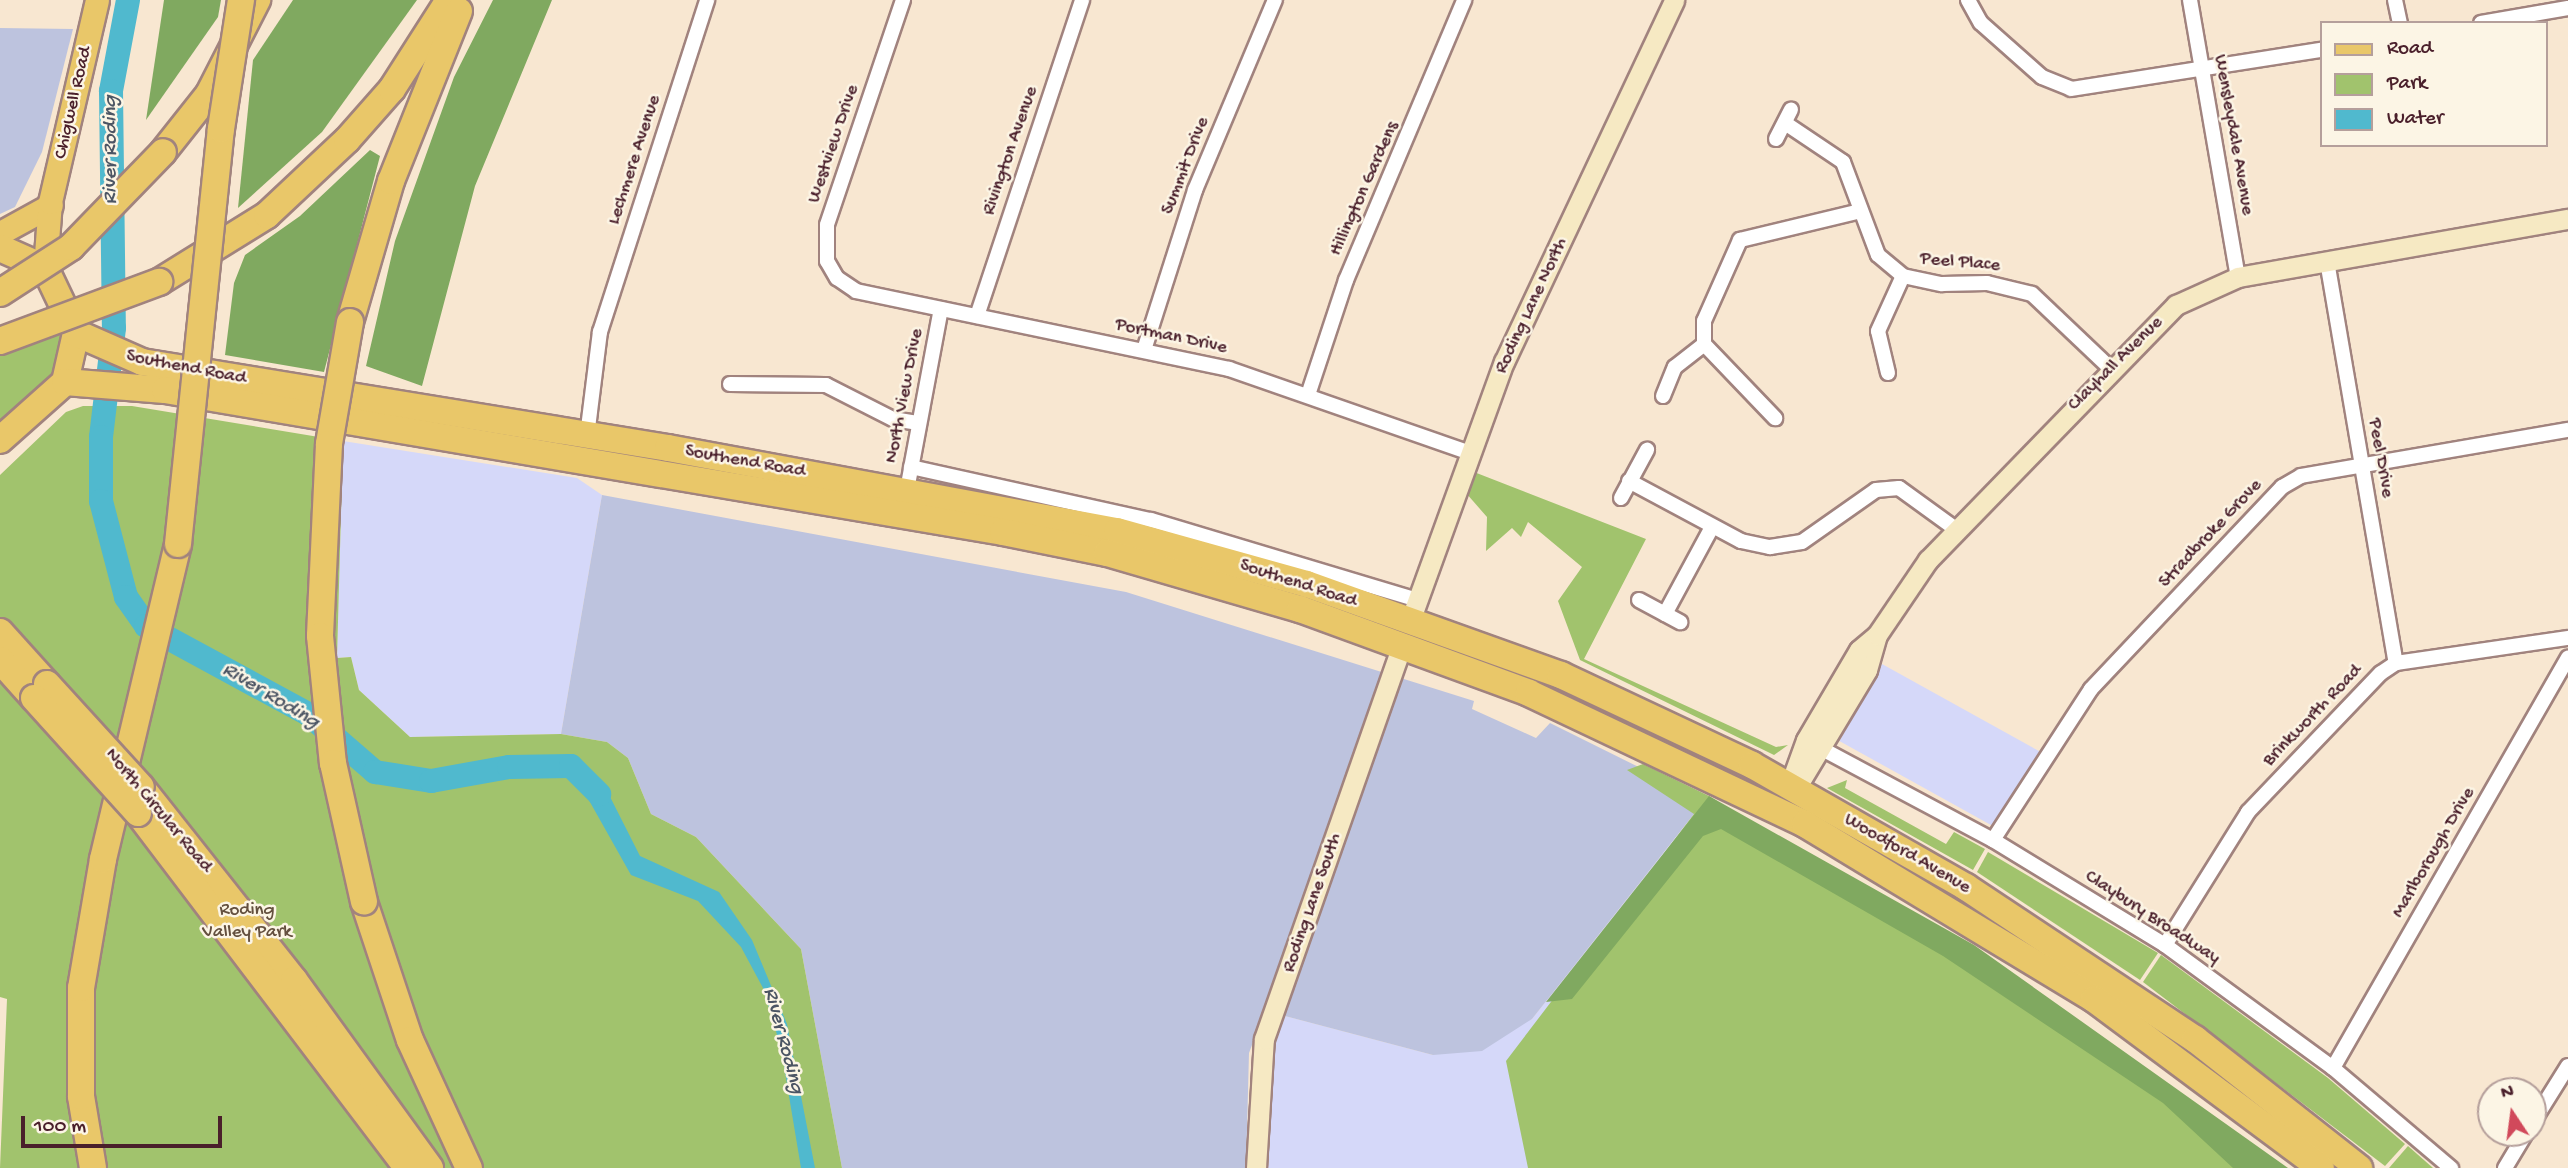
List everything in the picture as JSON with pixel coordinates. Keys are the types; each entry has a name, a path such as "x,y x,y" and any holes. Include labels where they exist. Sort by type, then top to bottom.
{"highway":[{"path":"93,1168 81,1096 81,988 103,859 142,715 189,480 221,129 241,0"},
{"path":"0,293 71,247 163,152 209,94 257,0"},
{"path":"0,341 142,290 267,215 392,89 449,0"},
{"path":"463,0 415,115 350,322 329,444 320,636 334,763 364,902 410,1040 469,1168"},
{"path":"415,115 471,0"},
{"path":"0,248 45,268 97,346 76,381 4,443"},
{"name":"Southend Road","path":"97,346 586,436 909,478 1181,547 1410,622"},
{"name":"Southend Road","path":"76,381 116,383 1016,535 1410,622"},
{"name":"Woodford Avenue","path":"1410,622 1649,713 1789,787 1966,887 2095,971 2359,1168"},
{"name":"Woodford Avenue","path":"1410,622 1604,725 1767,803 1912,884 2094,999 2321,1168"},
{"name":"North Circular Road","path":"0,632 141,787 294,980 430,1168"},
{"name":"North Circular Road","path":"0,660 138,813 407,1168"},
{"path":"1767,803 1789,787 1798,806 1885,856 1912,884"}],"main road":[{"name":"Chigwell Road","path":"45,268 51,205 97,0"},
{"path":"0,233 51,205"}],"street":[{"name":"Lechmere Avenue","path":"586,436 600,332 707,0"},
{"name":"Westview Drive","path":"856,291 827,261 827,225 903,0"},
{"name":"Rivington Avenue","path":"977,316 1082,0"},
{"name":"Summit Drive","path":"1144,351 1195,190 1275,0"},
{"name":"Hillington Gardens","path":"1308,395 1346,280 1464,0"},
{"name":"Roding Lane North","path":"1410,622 1504,362 1674,0"},
{"path":"1968,0 1981,23 2056,85 2087,89 2320,50"},
{"name":"Wensleydale Avenue","path":"2190,0 2238,277"},
{"path":"2395,0 2400,21"},
{"path":"2492,21 2568,8"},
{"name":"Peel Place","path":"1776,138 1788,116 1843,162 1878,255 1903,276 1942,284 1987,283 2032,294 2110,368"},
{"path":"1776,418 1704,344 1704,321 1729,253 1740,240 1861,211"},
{"name":"Clayhall Avenue","path":"1789,787 1813,744 1873,659 1877,635 1957,530 2110,368 2176,305 2238,277 2568,219"},
{"name":"Peel Drive","path":"2327,261 2396,663"},
{"name":"Peel Place","path":"1888,373 1878,331 1903,276"},
{"name":"Portman Drive","path":"856,291 1144,351 1308,395 1470,453"},
{"name":"North View Drive","path":"909,478 941,309"},
{"path":"1663,396 1675,367 1704,344"},
{"path":"730,384 826,385 893,419 919,423"},
{"name":"Stradbroke Grove","path":"1993,840 2091,689 2282,487 2301,476 2568,430"},
{"path":"1620,498 1647,450"},
{"path":"1629,481 1712,527 1770,547 1802,542 1876,490 1899,488 1957,530"},
{"path":"1665,614 1712,527"},
{"path":"1639,600 1680,622"},
{"name":"Roding Lane South","path":"1256,1168 1264,1039 1410,622"},
{"path":"2396,663 2568,638"},
{"name":"Marlborough Drive","path":"2333,1068 2568,658"},
{"name":"Brinkworth Road","path":"2165,945 2248,812 2396,663"},
{"name":"Claybury Broadway","path":"1813,744 1993,840 2165,945 2333,1068 2451,1168"},
{"path":"2547,1100 2568,1066"},
{"path":"2505,1168 2518,1147"}],"shaded area":[{"path":"0,28 73,29 42,152 15,207 0,214"},
{"path":"343,441 577,478 602,495 561,734 410,737 359,690 351,657 337,658"},
{"path":"602,495 1126,592 1474,701 1472,709 1536,738 1550,723 1705,800 1532,1019 1482,1051 1433,1055 1285,1016 1267,1005 1249,1053 1246,1168 842,1168 801,949 696,837 651,814 628,758 607,742 561,734"},
{"path":"1882,664 2039,751 1997,828 1839,741"},
{"path":"1705,800 2251,1168 1268,1168 1274,1044 1285,1016 1433,1055 1532,1019"}],"green space":[{"path":"164,0 221,0 218,17 146,120"},
{"path":"293,0 417,0 322,132 238,208 253,60"},
{"path":"493,0 552,0 475,186 422,386 366,366 395,241 454,77"},
{"path":"370,150 380,156 324,372 225,355 234,283 245,255 300,216"},
{"path":"61,334 59,367 0,421 0,353"},
{"name":"Roding Valley Park","path":"83,406 132,406 343,441 337,658 351,657 359,690 410,737 561,734 607,742 628,758 651,814 696,837 801,949 842,1168 0,1168 7,999 0,997 0,475 66,412"},
{"path":"1474,472 1646,539 1584,659 1776,747 1788,745 1774,755 1580,660 1558,601 1582,567 1528,522 1521,537 1512,528 1486,551 1487,517 1466,493"},
{"path":"1643,764 1709,796 2179,1107 2251,1168 1528,1168 1506,1061 1694,814 1627,770"},
{"path":"1847,780 1845,788 1946,844 1954,832 1985,849 1973,870 1827,788"},
{"path":"1709,796 1974,945 2288,1168 2233,1168 2163,1103 1943,956 1721,829 1703,836 1572,999 1546,1002"},
{"path":"1988,852 2158,953 2140,980 1977,872"},
{"path":"2161,955 2328,1078 2405,1144 2385,1166 2143,982"},
{"path":"2408,1146 2433,1168 2389,1168"}],"water":[{"path":"576,758 602,781 640,856 719,892 752,940 787,1024 815,1168 801,1168 781,1048 763,988 741,947 698,901 631,875 577,779"}],"waterway":[{"name":"River Roding","path":"128,0 111,91 114,328 101,437 101,501 126,597 146,626 308,714 375,772 431,781 509,767 571,766 599,794"}]}
